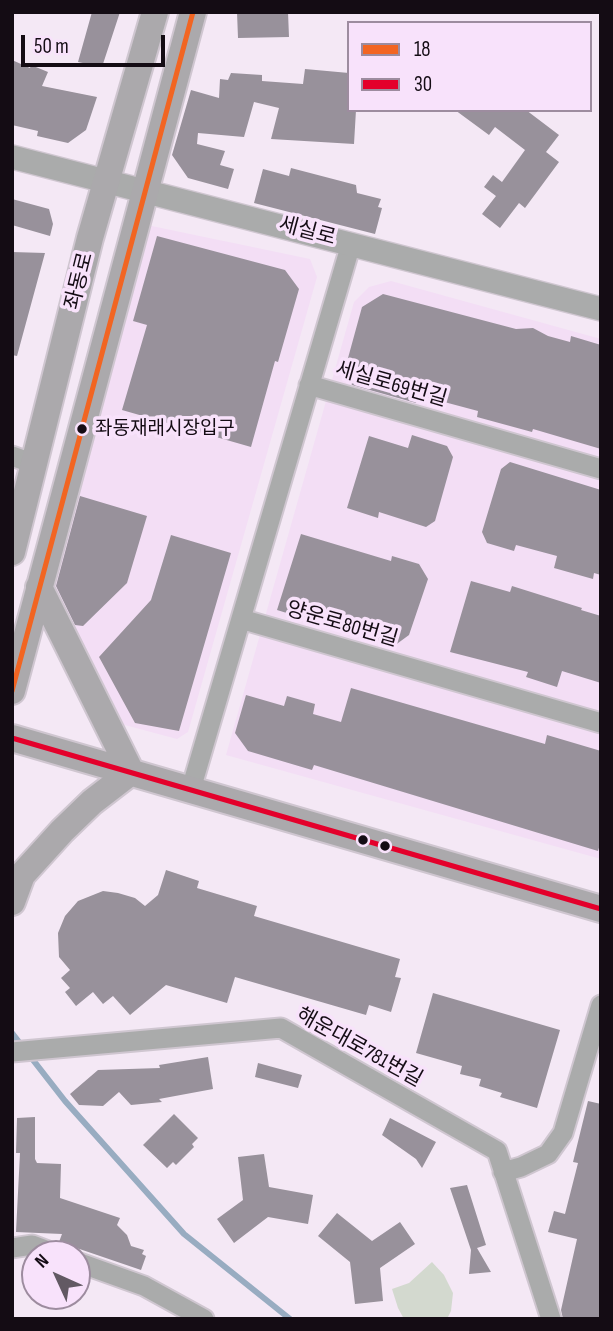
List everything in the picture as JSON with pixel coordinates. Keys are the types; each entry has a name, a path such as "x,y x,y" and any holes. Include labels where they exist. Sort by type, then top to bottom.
{"main road":[{"name":"좌동로","path":"13,548 23,460 155,12"},
{"name":"좌동로","path":"12,691 193,12"},
{"path":"39,587 131,772"},
{"path":"12,737 600,905"},
{"path":"12,902 22,875 38,857 92,802 131,772"}],"street":[{"name":"세실로","path":"12,156 601,309"},
{"name":"세실로69번길","path":"351,244 309,385 601,469"},
{"path":"191,789 309,385"},
{"name":"양운로80번길","path":"241,620 601,723"},
{"path":"503,1172 548,1154 563,1133 601,1005"},
{"name":"해운대로781번길","path":"12,1052 281,1028 497,1151 551,1319"},
{"path":"91,1267 144,1286 204,1319"}],"shaded area":[{"path":"147,225 310,259 317,277 188,732 177,739 121,724 45,585"},
{"path":"391,281 601,339 601,859 226,755 354,302 369,287"},
{"path":"432,1262 444,1275 453,1293 451,1311 447,1319 404,1319 392,1289 409,1283"}],"building":[{"path":"92,12 120,12 102,67 78,62"},
{"path":"237,12 288,12 289,37 238,38"},
{"path":"12,60 48,72 42,86 97,97 86,130 68,143 37,136 38,131 12,125"},
{"path":"305,69 347,73 347,112 356,112 354,144 271,139 279,108 254,102 244,137 198,133 197,144 225,151 220,165 234,169 228,189 188,178 172,155 191,90 219,98 220,79 228,80 231,73 262,75 262,81 303,84"},
{"path":"458,112 529,112 559,135 546,152 559,162 525,208 519,203 500,228 482,214 496,196 484,187 493,175 502,182 525,150 495,127 489,135"},
{"path":"291,168 356,185 357,193 381,199 378,207 382,208 375,234 254,203 263,169 289,176"},
{"path":"12,199 49,209 53,224 50,236 12,225"},
{"path":"157,236 285,270 299,289 251,447 122,410 147,325 133,321"},
{"path":"12,252 45,253 17,356 12,355"},
{"path":"383,294 516,329 533,328 548,336 570,342 571,336 601,345 601,449 533,429 532,432 477,417 478,411 418,395 416,403 352,385 345,369 362,307"},
{"path":"412,435 447,446 453,457 435,521 426,527 379,512 378,518 347,508 369,436 408,448"},
{"path":"510,462 601,490 601,575 594,573 593,579 554,568 557,556 516,545 514,551 487,543 482,532 501,469"},
{"path":"80,496 147,516 127,583 83,626 75,625 56,586"},
{"path":"301,534 391,561 392,556 419,564 428,579 409,635 394,646 277,610"},
{"path":"171,535 231,553 179,731 135,723 99,657 151,600"},
{"path":"471,581 510,592 512,586 601,616 601,683 562,671 557,687 526,677 528,672 450,652"},
{"path":"351,688 545,744 547,735 601,751 601,841 598,851 314,765 312,770 248,751 235,733 246,695 284,706 287,696 315,704 313,714 341,722"},
{"path":"166,870 199,881 197,888 257,906 254,916 400,959 395,977 401,978 391,1012 369,1005 366,1015 235,977 227,1003 166,985 130,1015 113,996 103,1004 93,992 76,1006 65,992 70,988 61,978 70,970 59,957 58,933 65,916 78,901 103,891 135,898 145,906 158,895"},
{"path":"433,993 560,1030 537,1108 500,1097 502,1093 479,1086 481,1079 460,1074 462,1066 416,1053"},
{"path":"208,1057 213,1089 159,1099 162,1102 131,1105 119,1092 103,1106 79,1105 70,1094 98,1070 160,1068 159,1065"},
{"path":"258,1063 302,1075 298,1088 255,1077"},
{"path":"588,1101 601,1104 601,1319 563,1319 561,1310 577,1239 548,1232 554,1211 565,1214 578,1163 573,1162"},
{"path":"174,1114 198,1138 192,1144 194,1147 176,1165 173,1162 167,1168 143,1145"},
{"path":"35,1117 37,1163 61,1164 60,1198 120,1218 117,1225 127,1235 131,1246 144,1250 142,1254 146,1256 141,1270 91,1253 91,1240 60,1240 62,1234 16,1232 20,1153 16,1153 17,1118"},
{"path":"390,1118 436,1142 422,1168 416,1159 382,1135"},
{"path":"264,1154 269,1187 313,1195 308,1224 268,1217 234,1243 217,1219 243,1200 238,1157"},
{"path":"467,1185 486,1245 477,1248 491,1272 469,1274 471,1250 450,1188"},
{"path":"337,1213 372,1241 400,1222 415,1244 380,1268 383,1301 355,1304 350,1262 318,1236"}],"waterway":[{"path":"12,1033 65,1101 184,1234 290,1319"}],"transit line":[{"name":"18","path":"12,691 193,12"},
{"name":"30","path":"12,738 601,909"}],"place":[{"name":"좌동재래시장입구","path":"82,429"}]}
